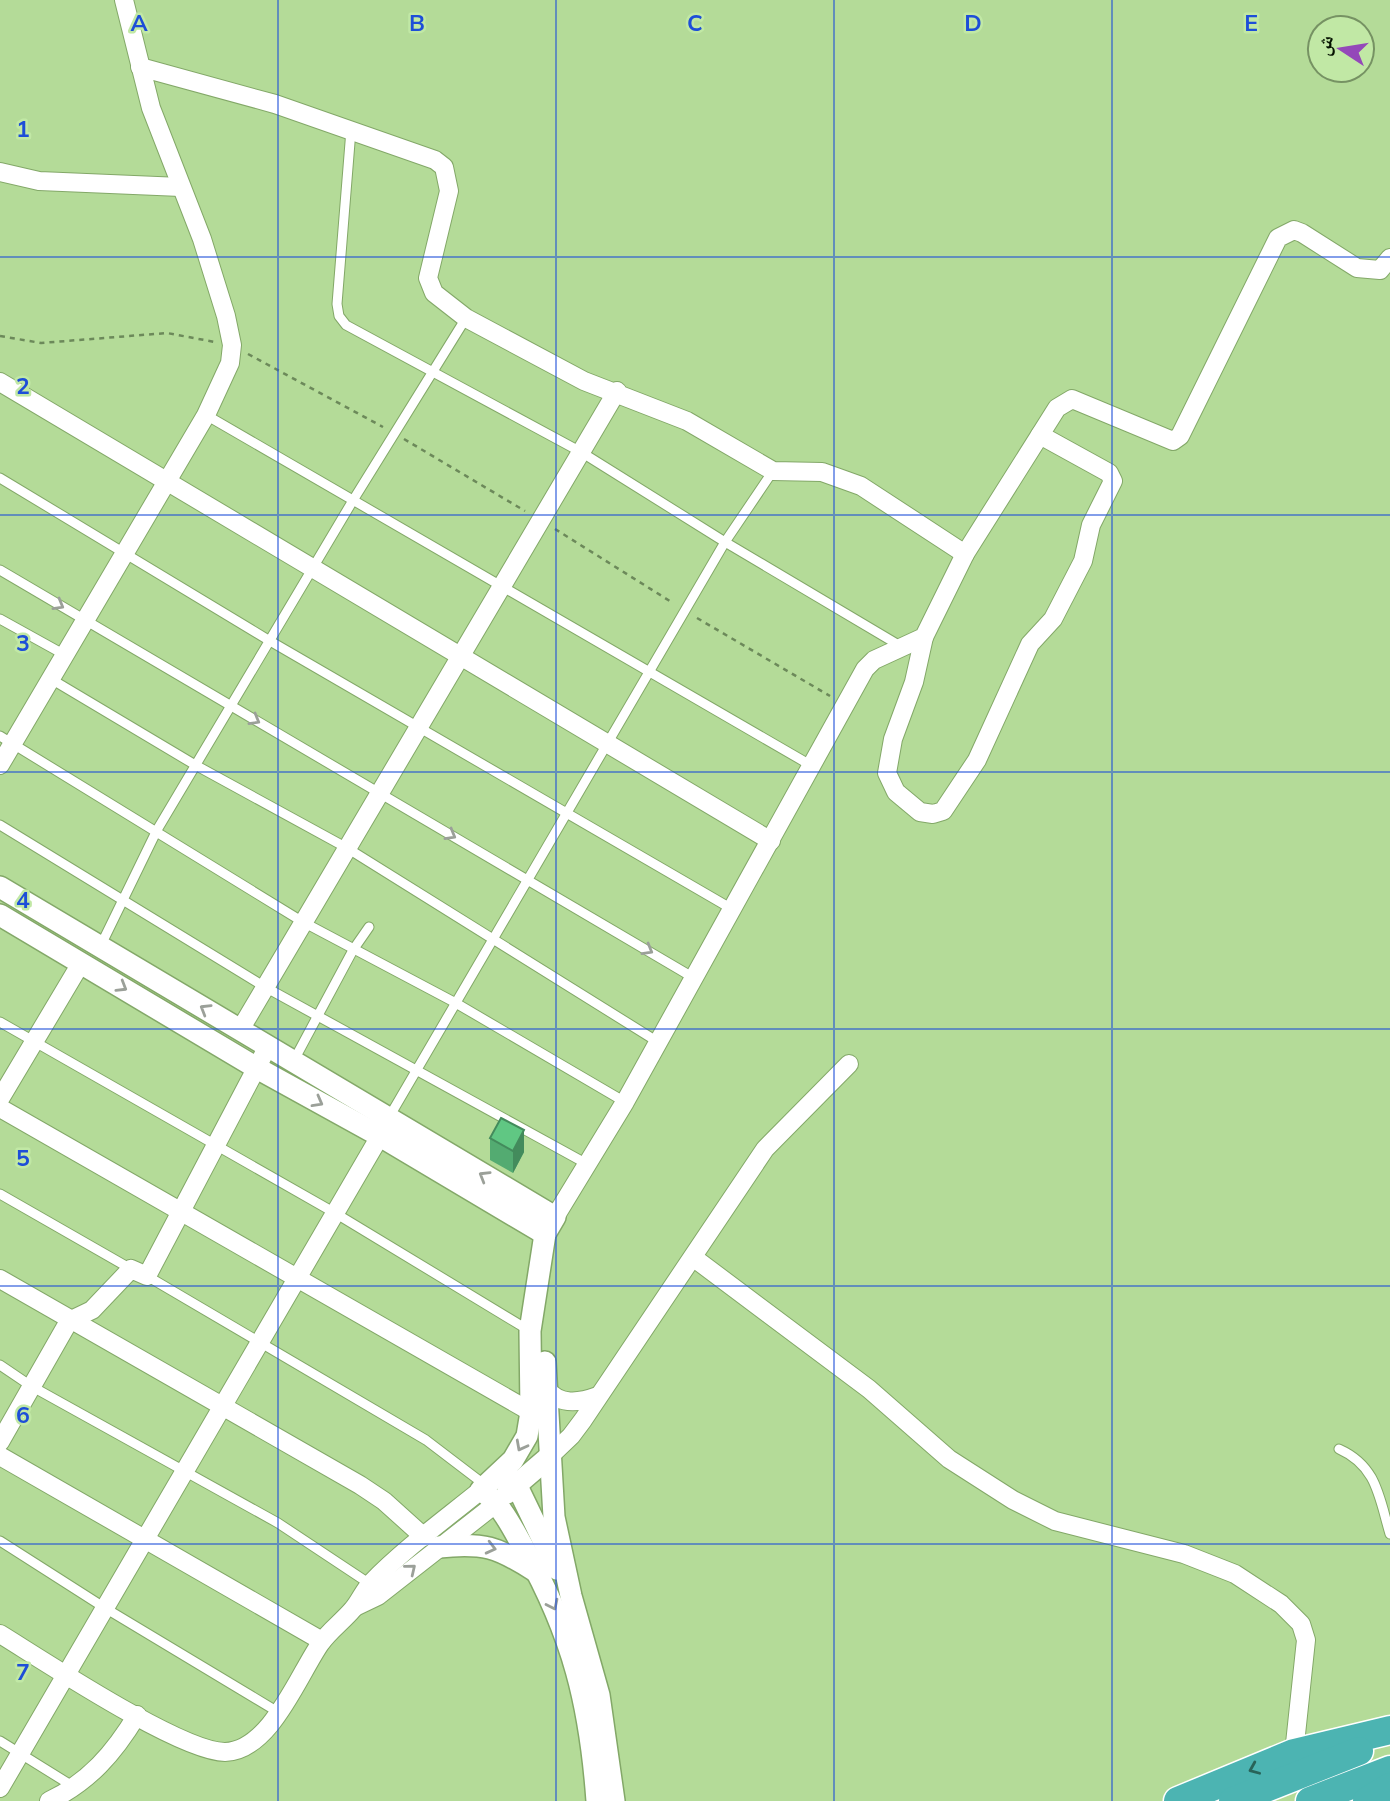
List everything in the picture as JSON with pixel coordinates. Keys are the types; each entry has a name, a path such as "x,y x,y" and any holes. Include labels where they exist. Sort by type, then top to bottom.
{"highway":[{"path":"1178,1801 1294,1753 1390,1730"},
{"path":"1233,1801 1390,1737"},
{"path":"1310,1801 1390,1770"},
{"path":"1367,1801 1390,1787"}],"street":[{"path":"0,765 6,740 51,679 206,415 227,371 232,345 216,280 151,108 124,0"},
{"path":"140,67 275,104 423,154 444,167 449,191 428,278 434,293 466,318 568,373 687,421 773,471 822,472 861,486 965,554"},
{"path":"0,172 38,181 181,187"},
{"path":"1040,435 1109,473 1113,481 1091,525 1083,561 1053,619 1030,644 977,760 943,811 928,814 919,812 896,792 887,773 893,738 920,660 924,637 965,554 1057,408 1072,399 1167,440 1176,439 1272,247 1286,232 1302,233 1367,271 1380,270 1390,258"},
{"path":"0,382 771,841"},
{"path":"240,1030 617,391"},
{"path":"570,1596 510,1477 522,1447 531,1412 530,1331 550,1225 625,1102 870,663 924,637"},
{"path":"0,887 268,1046 384,1127 550,1225"},
{"path":"0,915 255,1067 384,1127"},
{"path":"0,1099 80,963"},
{"path":"0,1442 69,1321 92,1310 139,1272 181,1211 268,1046"},
{"path":"355,1607 378,1596 431,1542 489,1493 510,1477 549,1457 571,1436 694,1258 765,1149 849,1064"},
{"path":"0,1108 531,1412"},
{"path":"0,1788 384,1127"},
{"path":"694,1258 869,1389 949,1459 1013,1500 1055,1521 1211,1563 1281,1604 1301,1624 1306,1640 1294,1753"},
{"path":"0,1279 69,1321 368,1490 431,1542"},
{"path":"536,1307 543,1334 554,1517 570,1596 598,1695 614,1801"},
{"path":"546,1388 554,1398 564,1401 598,1396"},
{"path":"0,1456 146,1537 322,1641"},
{"path":"489,1493 537,1572 559,1616 576,1663 589,1727 597,1801"},
{"path":"0,1634 137,1715 199,1747 228,1752 253,1743 278,1712 322,1641 355,1607 369,1584 431,1542 493,1548 537,1572"},
{"path":"49,1801 76,1788 109,1758 137,1715"}],"lane":[{"path":"351,130 337,304 339,316 346,325 581,452 724,542 904,648"},
{"path":"100,946 158,830 352,502 466,318"},
{"path":"206,415 352,502 812,766"},
{"path":"384,1127 454,1002 608,744 724,542 773,471"},
{"path":"0,478 271,641 732,909"},
{"path":"0,570 694,978"},
{"path":"0,619 65,655"},
{"path":"51,679 197,766 347,848 658,1042"},
{"path":"6,740 158,830 303,922 454,1002 625,1102"},
{"path":"0,825 265,987 587,1164"},
{"path":"293,1062 353,950 369,928"},
{"path":"0,1022 335,1213 530,1331"},
{"path":"0,1194 260,1341 426,1440 489,1493"},
{"path":"0,1365 31,1386 278,1523 369,1584"},
{"path":"1339,1449 1359,1460 1372,1474 1390,1534"},
{"path":"0,1541 104,1608 278,1712"},
{"path":"0,1741 76,1788"}],"path":[{"path":"0,336 41,343 167,333 232,345 396,434 541,520 685,611 845,705"}],"building":[{"path":"501,1118 524,1130 513,1151 490,1138"}]}
